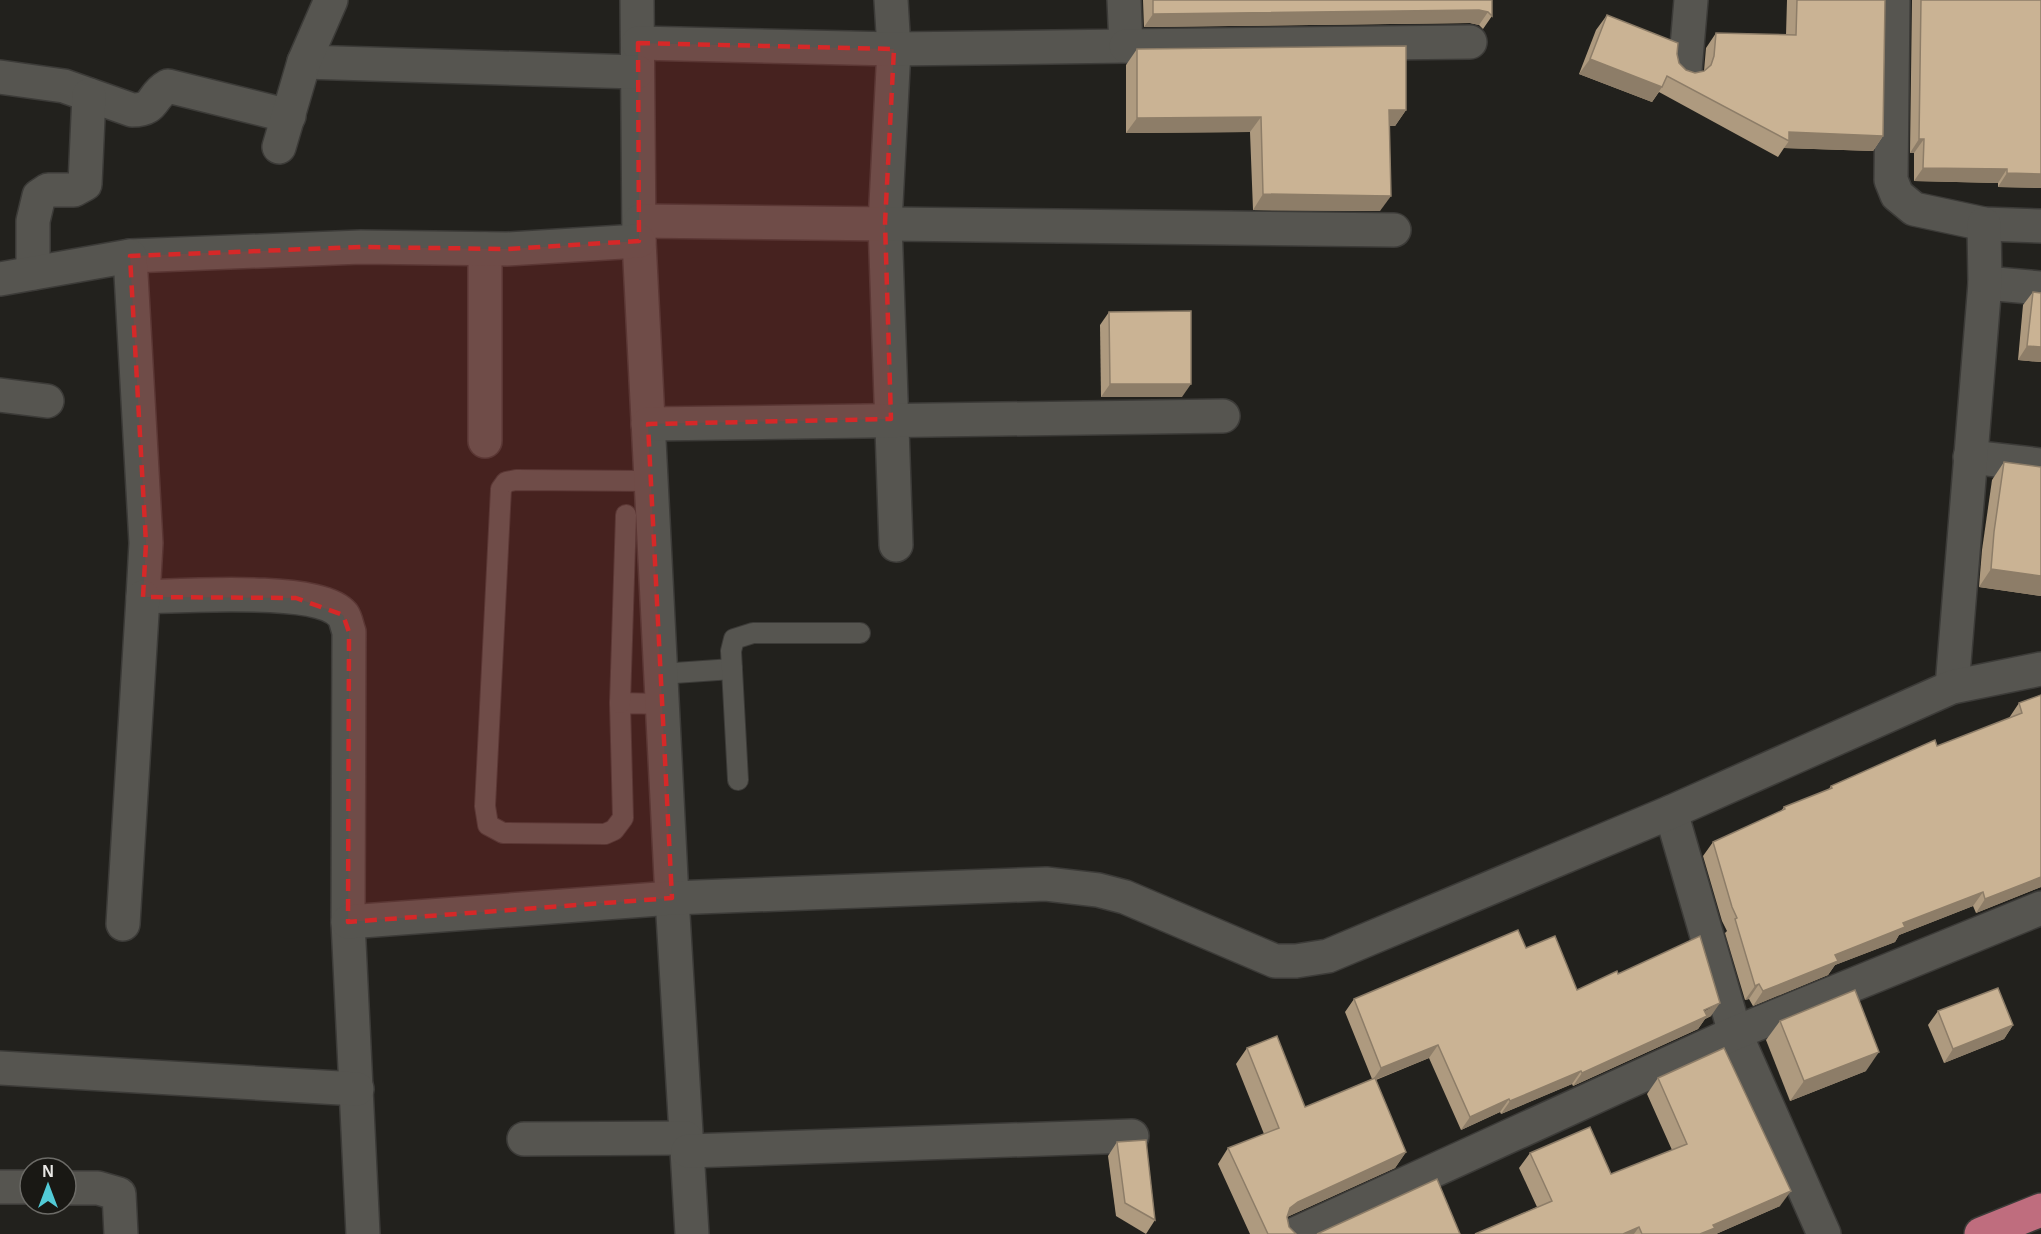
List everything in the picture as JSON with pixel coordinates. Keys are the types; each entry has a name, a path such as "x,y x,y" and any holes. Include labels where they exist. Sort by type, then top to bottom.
{"highway":[{"path":"1981,1234 2041,1210"}],"street":[{"path":"637,0 640,231 652,481 633,515 656,584 692,1234"},
{"path":"891,0 894,49 885,223 896,545"},
{"path":"1124,0 1126,46"},
{"path":"1685,70 1691,0"},
{"path":"1893,0 1891,180 1897,195 1914,209 1984,224 2041,226"},
{"path":"279,147 304,62 328,1"},
{"path":"304,62 637,58 894,49 1470,42"},
{"path":"0,77 64,86 132,110 141,110 151,105 159,91 168,86 289,116"},
{"path":"33,273 33,221 39,196 48,190 74,190 85,184 89,95"},
{"path":"0,279 130,256 361,247 485,249 640,231 885,223 1394,230"},
{"path":"1952,687 1985,283 1984,224"},
{"path":"485,249 485,441"},
{"path":"123,924 146,543 130,256"},
{"path":"1985,283 2041,288"},
{"path":"0,395 47,401"},
{"path":"648,424 1223,416"},
{"path":"1970,457 2041,465"},
{"path":"143,597 250,595 296,598 330,606 343,615 349,632 348,922 363,1234"},
{"path":"348,922 672,898 1046,884 1098,890 1125,897 1275,961 1296,961 1328,956 1671,812 1952,687 2041,669"},
{"path":"1671,812 1735,1033 1824,1234"},
{"path":"1295,1234 1735,1033 2041,908"},
{"path":"0,1068 357,1089"},
{"path":"524,1139 687,1144 1132,1136"},
{"path":"0,1187 18,1187"},
{"path":"78,1188 99,1188 118,1194 121,1234"}],"lane":[{"path":"633,515 622,583 620,703 623,819 614,830 605,834 503,833 488,825 485,806 501,489 506,482 516,480 652,481"},
{"path":"622,583 656,584"},
{"path":"738,780 731,651 734,639 753,633 860,633"},
{"path":"620,703 732,669"}],"highlighted area":[{"path":"638,43 894,49 885,223 891,419 648,424 672,898 348,922 349,632 343,615 296,598 143,597 146,543 130,256 361,247 507,249 639,241"}],"building":[{"path":"1153,0 1492,0 1492,16 1488,12 1479,10 1153,14"},
{"path":"1797,0 1885,0 1883,136 1789,132 1789,141 1667,76 1662,87 1590,59 1607,15 1678,43 1679,63 1686,70 1695,73 1704,71 1711,65 1714,56 1716,33 1796,35"},
{"path":"1921,0 2041,0 2041,174 2007,173 2007,169 1923,168 1924,139 1919,139"},
{"path":"1406,46 1406,110 1389,110 1391,196 1263,194 1261,117 1137,118 1137,49"},
{"path":"2033,292 2041,293 2041,347 2027,346"},
{"path":"1191,311 1191,384 1110,384 1109,312"},
{"path":"2004,462 2041,467 2041,576 1991,569"},
{"path":"2041,695 2041,877 1985,899 1983,892 1903,923 1905,927 1835,955 1838,961 1763,991 1759,984 1755,986 1713,842 1785,809 1784,807 1832,788 1831,786 1935,740 1937,746 2022,713 2019,703"},
{"path":"1518,930 1526,948 1555,936 1577,990 1617,971 1618,974 1700,936 1720,1003 1704,1010 1707,1016 1582,1073 1581,1071 1510,1101 1509,1099 1470,1117 1438,1045 1381,1068 1354,999"},
{"path":"1998,988 2013,1025 1953,1049 1938,1011"},
{"path":"1855,990 1879,1052 1804,1081 1780,1021"},
{"path":"1277,1036 1305,1107 1375,1078 1406,1152 1298,1202 1290,1208 1287,1217 1289,1227 1296,1234 1268,1234 1228,1148 1279,1128 1247,1048"},
{"path":"1724,1048 1791,1191 1713,1225 1715,1228 1700,1234 1642,1234 1639,1227 1623,1234 1475,1234 1552,1201 1530,1153 1590,1127 1611,1174 1687,1144 1658,1078"},
{"path":"1146,1140 1155,1220 1125,1203 1117,1142"},
{"path":"1437,1179 1460,1234 1317,1234"}]}
